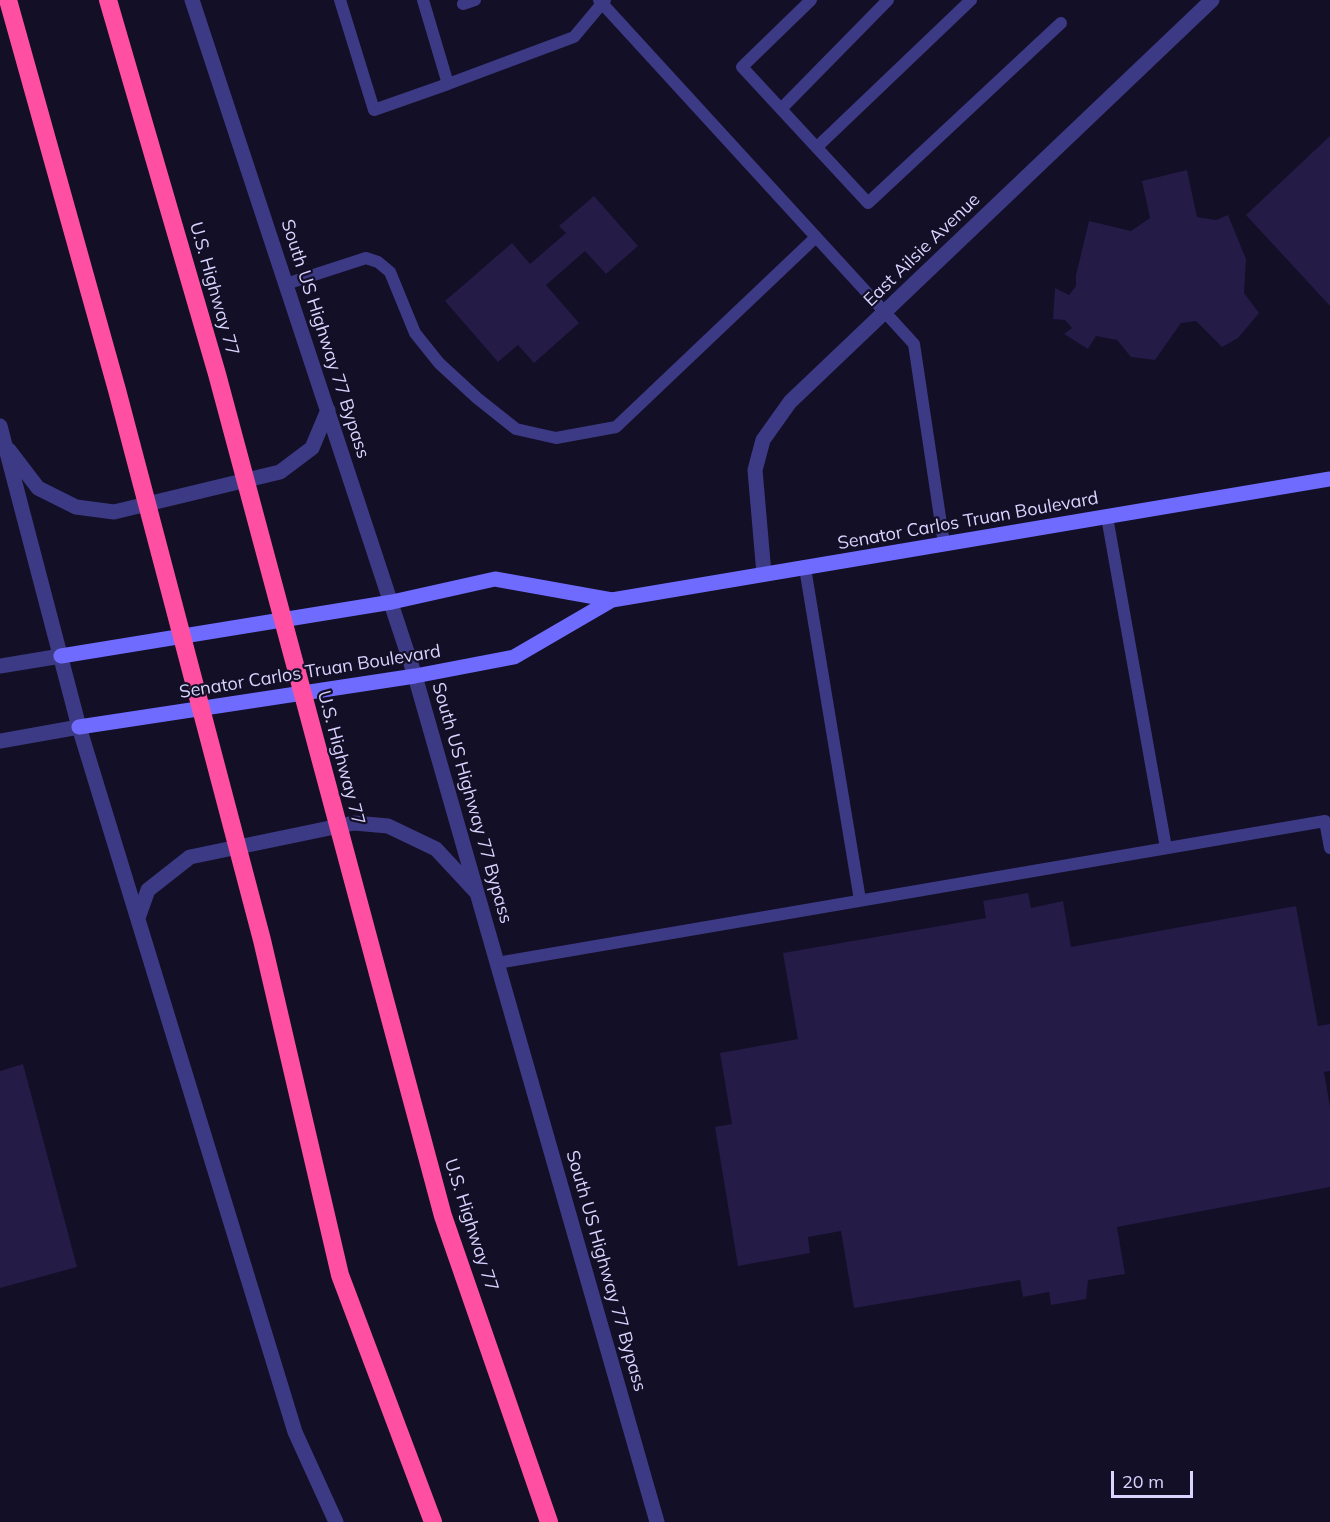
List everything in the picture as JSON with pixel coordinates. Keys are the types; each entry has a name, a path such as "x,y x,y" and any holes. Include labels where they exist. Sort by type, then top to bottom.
{"highway":[{"path":"8,0 117,390 262,940 340,1275 433,1522"},
{"name":"U.S. Highway 77","path":"108,0 217,374 443,1216 549,1522"}],"main road":[{"name":"Senator Carlos Truan Boulevard","path":"61,656 392,602 495,579 612,600 1330,479"},
{"name":"Senator Carlos Truan Boulevard","path":"79,728 415,676 514,657 612,600"}],"street":[{"name":"South US Highway 77 Bypass","path":"192,0 415,676 657,1522"},
{"name":"East Ailsie Avenue","path":"764,574 755,470 763,440 790,402 1212,0"},
{"path":"5,446 38,488 76,507 114,512 280,472 312,448 328,410"},
{"path":"0,426 79,728 295,1432 336,1522"},
{"name":"Senator Carlos Truan Boulevard","path":"0,666 61,656"},
{"name":"Senator Carlos Truan Boulevard","path":"0,741 79,728"},
{"path":"138,918 148,890 190,858 354,823 388,826 436,849 478,894"}],"lane":[{"path":"340,0 374,110 574,38 602,1 914,344 944,544"},
{"path":"423,0 448,84"},
{"path":"811,0 742,67 868,203 1062,23"},
{"path":"781,109 888,0"},
{"path":"817,147 971,0"},
{"path":"286,284 366,258 378,262 390,272 415,333 439,363 477,399 516,429 556,438 616,427 816,237"},
{"path":"1107,517 1166,848"},
{"path":"805,568 860,900"},
{"path":"497,963 1325,821 1330,848"}],"building":[{"path":"1330,136 1330,306 1246,215"},
{"path":"1187,170 1197,217 1216,220 1228,215 1246,259 1244,293 1259,313 1238,338 1222,347 1196,321 1181,323 1155,360 1131,357 1117,340 1096,336 1088,349 1064,334 1072,328 1065,320 1053,319 1055,288 1069,295 1076,286 1076,275 1089,221 1131,231 1150,218 1142,181"},
{"path":"594,196 638,246 606,274 585,251 546,285 579,323 534,363 518,345 498,362 445,301 512,243 530,264 566,233 559,226"},
{"path":"1028,893 1031,908 1063,901 1071,947 1296,906 1318,1026 1330,1024 1330,1071 1324,1072 1330,1107 1330,1187 1117,1227 1125,1274 1088,1280 1086,1299 1051,1305 1049,1292 1023,1297 1020,1280 854,1308 841,1231 808,1237 810,1253 738,1266 715,1127 732,1124 720,1053 798,1039 783,953 986,918 983,901"},
{"path":"23,1064 77,1267 0,1288 0,1071"}]}
